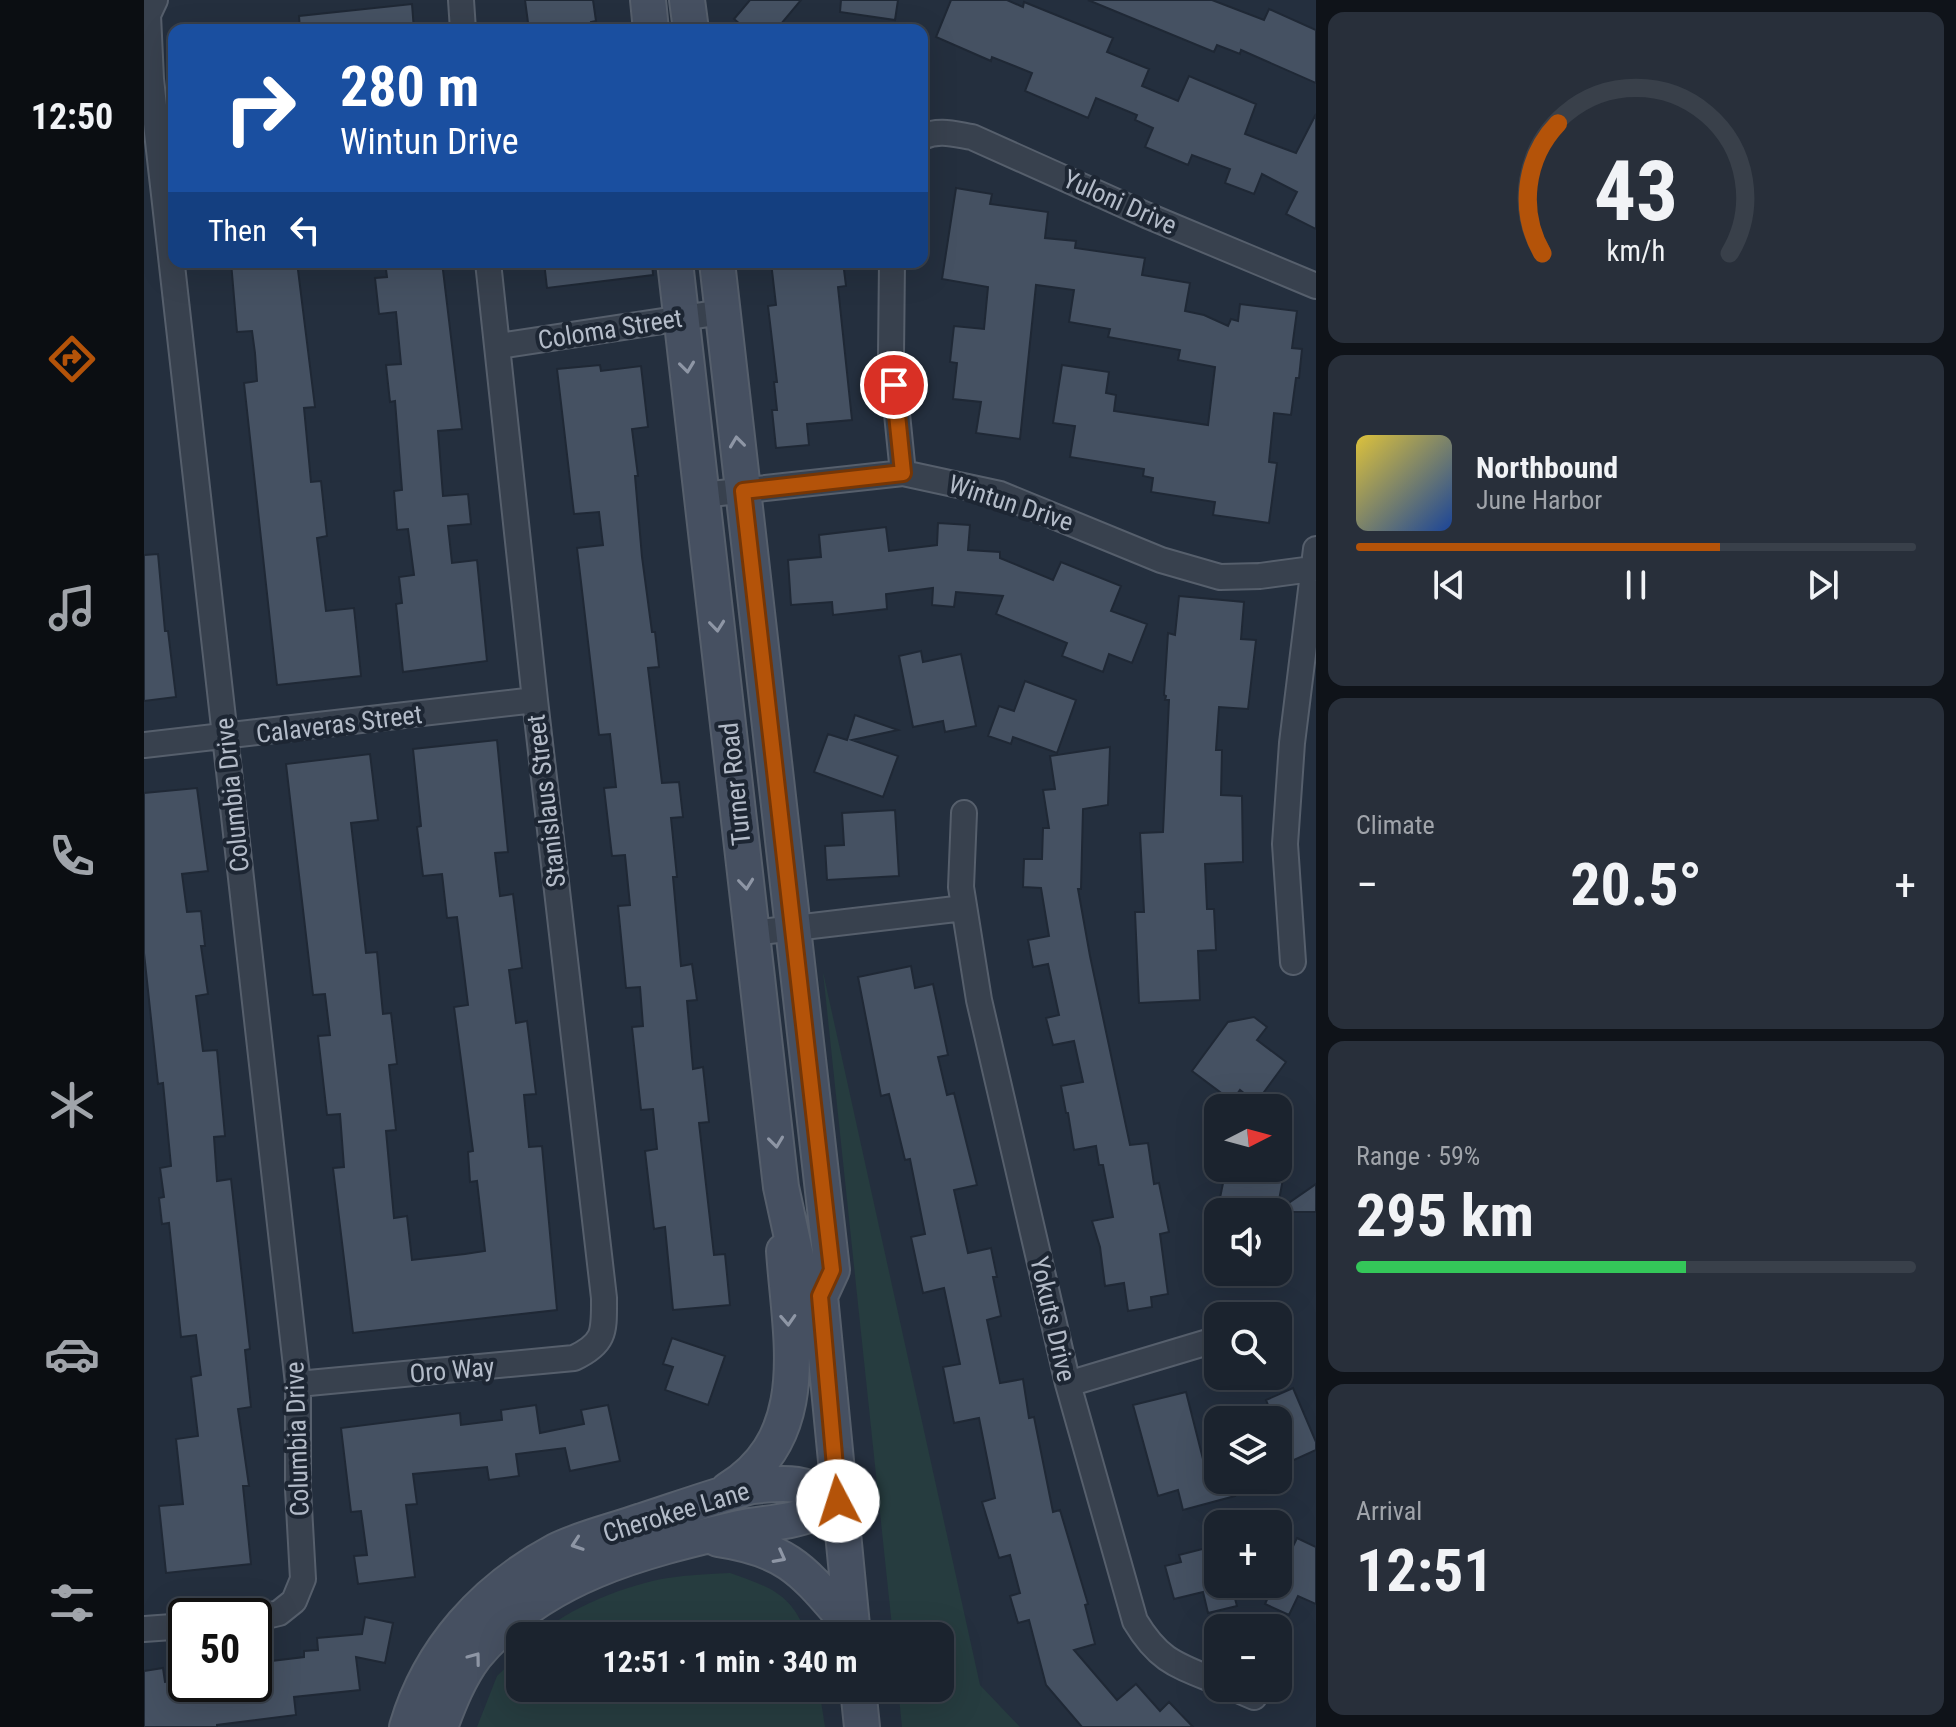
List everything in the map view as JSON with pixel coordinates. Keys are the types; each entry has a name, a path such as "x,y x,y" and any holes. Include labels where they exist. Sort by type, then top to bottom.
{"main road":[{"path":"648,0 650,24"},
{"path":"687,0 690,24"},
{"name":"Turner Road","path":"676,268 781,1187 801,1279 820,1296"},
{"name":"Turner Road","path":"718,268 832,1270 820,1296 851,1622"},
{"path":"720,1495 760,1465 775,1445 785,1422 791,1369 781,1187"},
{"name":"Cherokee Lane","path":"407,1727 414,1703 443,1649 474,1609 509,1581 558,1550 752,1486 784,1483 812,1486 838,1501"},
{"name":"Cherokee Lane","path":"440,1727 454,1691 474,1657 517,1613 607,1564 645,1551 809,1515 838,1501"},
{"path":"706,1537 744,1543 774,1553 799,1568 844,1622"},
{"path":"859,1702 862,1727"}],"street":[{"name":"Columbia Drive","path":"155,0 148,15 151,79 168,230"},
{"path":"461,0 463,24"},
{"name":"Yuloni Drive","path":"928,134 944,132 972,137 1146,215 1316,286"},
{"name":"Columbia Drive","path":"172,268 298,1384 298,1489 303,1579 294,1601 272,1615"},
{"name":"Stanislaus Street","path":"489,268 604,1298 604,1329 598,1338"},
{"path":"892,268 891,355 903,473"},
{"name":"Coloma Street","path":"499,346 722,312"},
{"name":"Wintun Drive","path":"702,495 903,473 1000,494 1161,560 1220,577 1260,576 1314,559"},
{"path":"1293,962 1285,844 1292,743 1314,559"},
{"name":"Calaveras Street","path":"144,745 535,700"},
{"name":"Yokuts Drive","path":"964,813 961,887 979,1000 1068,1384 1135,1621 1151,1647 1174,1664 1204,1676"},
{"path":"752,933 964,908"},
{"name":"Oro Way","path":"298,1384 574,1358 593,1349 598,1338"},
{"path":"1068,1384 1204,1343"},
{"path":"144,1629 168,1627"}],"green space":[{"path":"823,972 980,1685 1020,1727 902,1727 899,1702 954,1702 954,1622 892,1622"},
{"path":"730,1573 778,1594 801,1622 556,1622 599,1599 652,1581"},
{"path":"506,1667 506,1702 821,1702 825,1727 477,1727 497,1676"}],"building":[{"path":"525,0 593,0 596,21 591,24 528,24"},
{"path":"750,0 801,0 781,24 740,24 734,19"},
{"path":"841,0 898,0 895,20 840,12"},
{"path":"951,0 1007,0 1023,7 1024,2 1113,38 1107,52 1149,69 1142,86 1178,101 1189,76 1256,104 1245,134 1296,153 1316,114 1316,229 1286,214 1297,192 1262,174 1254,194 1225,183 1230,169 1192,155 1188,165 1145,147 1153,128 1135,120 1137,115 1096,98 1088,118 1025,91 1032,73 992,57 991,61 936,37"},
{"path":"1088,0 1212,0 1264,20 1269,9 1316,30 1316,83 1241,50 1240,54 1217,45 1214,52"},
{"path":"412,4 414,24 300,24 299,16"},
{"path":"956,188 992,194 990,204 1048,212 1045,238 1076,241 1075,248 1145,258 1142,275 1190,283 1185,311 1204,315 1228,326 1231,319 1238,321 1240,304 1297,311 1292,348 1302,349 1299,378 1296,378 1291,415 1274,413 1269,462 1277,463 1269,523 1213,515 1215,502 1151,492 1153,478 1143,476 1144,469 1070,457 1075,426 1053,423 1062,365 1109,372 1106,393 1116,395 1114,411 1208,425 1215,367 1178,360 1180,350 1108,337 1110,329 1069,322 1074,290 1036,285 1020,439 976,433 981,402 953,399 957,363 950,362 954,326 984,329 988,287 942,279"},
{"path":"232,268 298,268 315,407 304,408 311,482 321,481 327,536 317,538 326,611 354,608 361,676 277,685 244,383 257,381 255,353 252,331 237,332"},
{"path":"386,268 443,268 462,429 438,431 443,496 468,494 471,524 448,526 452,563 477,560 487,661 403,672 396,604 402,603 399,577 414,575 408,529 397,530 394,491 402,490 395,401 390,402 386,365 401,364 396,312 379,314 375,278 387,277"},
{"path":"545,268 652,268 653,275 547,288"},
{"path":"772,268 844,268 846,286 838,287 852,420 807,424 809,445 776,448 772,410 777,410 774,382 777,382 768,306 776,305"},
{"path":"600,365 601,371 641,366 648,427 632,429 642,557 659,667 648,668 662,783 679,782 683,817 671,818 681,966 692,964 697,1000 687,1001 693,1069 703,1067 709,1122 699,1123 714,1255 725,1254 730,1305 673,1310 665,1227 654,1229 645,1151 657,1149 653,1109 641,1110 632,1027 643,1026 640,987 626,988 618,906 630,905 625,855 612,856 604,788 616,787 610,734 599,735 577,548 603,545 599,512 574,514 557,369"},
{"path":"938,523 970,525 968,550 1000,552 1000,558 1053,580 1061,562 1121,586 1111,611 1147,624 1132,663 1109,654 1103,672 1062,656 1067,643 996,614 1003,596 956,592 954,607 932,605 933,588 886,594 887,609 833,615 832,602 791,605 788,560 821,557 819,535 886,527 889,551 937,545"},
{"path":"158,554 165,631 168,631 176,697 144,701 144,555"},
{"path":"1179,596 1244,602 1241,639 1256,640 1248,709 1219,707 1216,750 1222,750 1221,795 1242,796 1243,862 1205,864 1207,909 1214,909 1216,950 1198,951 1200,1000 1139,1003 1135,912 1144,912 1140,833 1163,832 1169,700 1165,700 1164,695 1168,633 1175,635"},
{"path":"921,651 923,662 961,654 976,726 945,732 943,721 913,727 899,656"},
{"path":"1025,681 1076,700 1057,753 1013,737 1011,744 988,736 999,706 1014,711"},
{"path":"855,715 898,730 852,740 898,756 883,797 814,772 828,734 847,740"},
{"path":"497,740 508,852 495,853 500,896 513,894 522,968 509,970 516,1023 527,1021 536,1094 524,1095 529,1147 542,1146 557,1310 353,1333 333,1168 344,1167 340,1114 327,1115 318,1036 330,1035 325,994 313,995 286,764 370,754 378,820 351,823 366,953 377,952 383,1014 391,1013 397,1064 389,1065 396,1130 386,1131 394,1218 407,1216 412,1260 465,1254 485,1251 477,1181 470,1182 468,1152 473,1151 454,1007 468,1005 457,917 447,918 442,874 423,876 413,749"},
{"path":"1110,747 1108,805 1083,809 1081,889 1078,889 1130,1145 1148,1143 1154,1184 1159,1183 1169,1232 1160,1234 1168,1294 1151,1297 1152,1307 1128,1311 1124,1283 1105,1286 1100,1247 1092,1221 1113,1217 1103,1165 1099,1165 1096,1146 1074,1150 1066,1113 1061,1086 1083,1082 1074,1041 1053,1045 1046,1018 1059,1015 1048,964 1033,967 1028,940 1049,936 1041,888 1023,887 1024,859 1042,859 1043,828 1049,828 1043,790 1055,789 1050,756"},
{"path":"197,788 208,871 182,874 187,912 201,911 205,946 201,946 208,994 196,996 203,1051 217,1050 225,1136 214,1137 217,1181 231,1179 250,1349 245,1350 251,1407 238,1409 249,1486 243,1486 251,1564 166,1573 159,1506 183,1504 176,1439 198,1436 191,1377 201,1375 196,1335 181,1337 169,1223 162,1224 159,1198 164,1197 160,1168 171,1166 163,1083 158,1084 144,953 144,793"},
{"path":"895,810 899,876 827,880 825,846 844,845 842,813"},
{"path":"911,966 915,988 933,984 948,1055 938,1057 947,1095 954,1093 977,1185 954,1190 968,1253 991,1248 1001,1316 987,1320 1000,1383 1023,1379 1029,1418 1034,1417 1053,1512 1060,1510 1088,1604 1085,1605 1095,1644 1074,1650 1117,1700 1136,1684 1160,1711 1169,1702 1193,1727 1082,1727 1046,1685 1029,1620 1018,1623 1010,1596 1020,1593 1010,1555 999,1558 982,1502 995,1498 979,1418 954,1423 943,1367 960,1364 944,1288 923,1293 911,1237 925,1234 910,1159 905,1160 889,1094 881,1096 858,977"},
{"path":"1254,1017 1267,1027 1257,1040 1286,1062 1263,1094 1245,1094 1240,1090 1237,1094 1223,1094 1192,1071 1228,1022"},
{"path":"1223,1182 1282,1182 1279,1198 1220,1198"},
{"path":"1316,1184 1316,1212 1292,1212 1292,1201"},
{"path":"672,1338 725,1356 708,1405 665,1390 673,1367 663,1364"},
{"path":"1292,1388 1316,1442 1316,1450 1292,1461 1292,1406 1268,1406 1266,1400"},
{"path":"1186,1392 1204,1459 1204,1494 1235,1496 1183,1510 1178,1490 1158,1496 1133,1405"},
{"path":"536,1405 540,1433 584,1424 581,1410 608,1405 620,1461 570,1471 565,1448 516,1454 519,1476 489,1480 487,1467 413,1474 417,1504 406,1505 415,1577 358,1584 354,1556 367,1555 361,1511 351,1512 341,1428 460,1413 461,1425 502,1420 501,1410"},
{"path":"1297,1538 1316,1547 1316,1604 1298,1596 1287,1614 1265,1604 1268,1598 1292,1598 1292,1548"},
{"path":"1204,1549 1204,1596 1203,1592 1174,1599 1165,1566 1181,1562 1179,1555"},
{"path":"1204,1598 1235,1598 1237,1606 1208,1613"},
{"path":"365,1617 393,1623 385,1663 356,1657 360,1690 294,1697 296,1715 217,1727 144,1727 144,1671 163,1668 165,1682 168,1682 168,1702 272,1702 272,1661 304,1657 304,1651 318,1650 317,1638 362,1634"}],"route":[{"path":"838,1501 820,1296 832,1270 743,491 903,473 894,385"}]}
